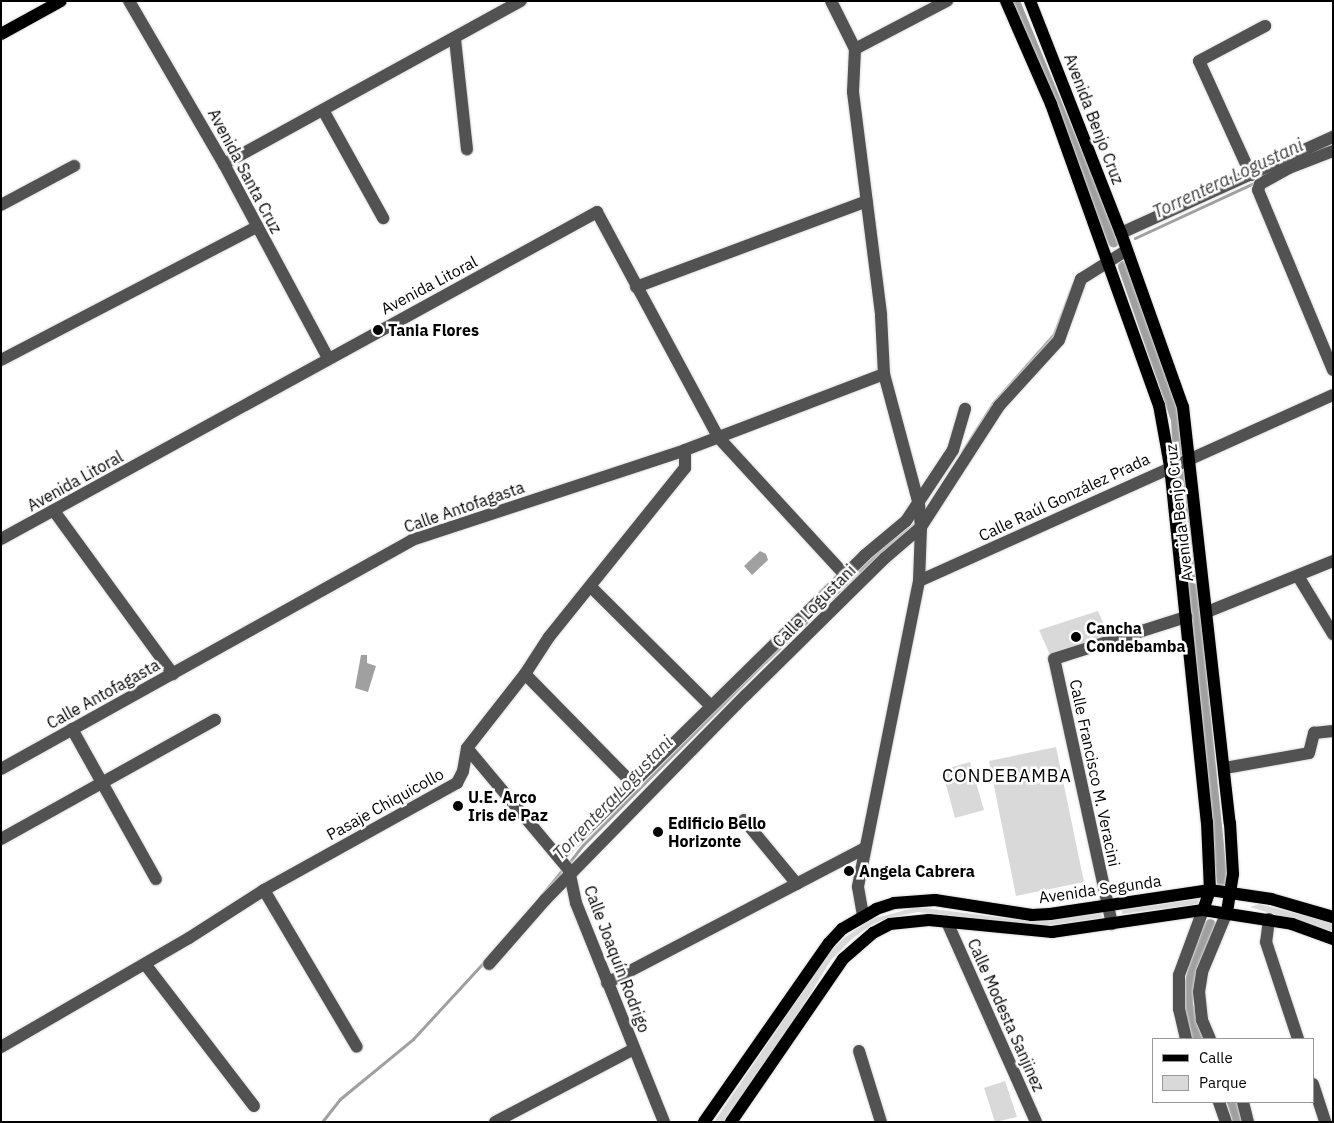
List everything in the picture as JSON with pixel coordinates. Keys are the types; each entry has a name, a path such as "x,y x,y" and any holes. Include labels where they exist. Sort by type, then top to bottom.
{"main road":[{"path":"1,34 61,1"},
{"name":"Avenida Benjo Cruz","path":"1006,1 1051,104 1109,261 1159,405 1170,466 1208,830 1210,890 1203,910"},
{"name":"Avenida Benjo Cruz","path":"1030,1 1121,233 1183,407 1230,823 1231,891 1227,912"},
{"name":"Avenida Segunda","path":"704,1122 829,943 842,929 864,914 894,903 925,901 1032,915 1210,890 1231,891 1301,905 1333,917"},
{"path":"731,1122 843,959 857,944 890,924 912,919 1035,932 1112,924 1203,910 1269,919 1333,939"}],"street":[{"name":"Avenida Santa Cruz","path":"130,1 224,164 256,227 328,358"},
{"path":"224,164 521,1"},
{"path":"831,1 855,49 853,92 881,315 884,374 919,505 922,527 919,581 858,887 864,914"},
{"path":"855,49 947,1"},
{"path":"1264,26 1199,61 1256,179 1258,190 1333,370"},
{"path":"455,38 467,149"},
{"path":"323,110 383,218"},
{"path":"1256,179 1333,137"},
{"path":"1121,233 1256,179 1333,151"},
{"path":"1,205 74,166"},
{"path":"636,287 867,201"},
{"name":"Avenida Litoral","path":"1,539 597,212 718,437 845,575"},
{"path":"1,360 256,227"},
{"name":"Calle Logustani","path":"565,866 746,695 885,558 922,527 999,406 1058,340 1081,279 1127,250"},
{"name":"Calle Antofagasta","path":"1,770 412,540 685,450 884,374"},
{"name":"Calle Raúl González Prada","path":"919,581 1065,517 1170,466 1333,395"},
{"name":"Calle Logustani","path":"489,964 632,783 845,575 906,522 919,505 953,450 965,409"},
{"name":"Pasaje Chiquicollo","path":"1,1047 145,964 264,890 456,783 463,772 468,748 525,674 549,637 685,468 685,450"},
{"path":"54,511 173,674"},
{"path":"1207,612 1333,560"},
{"path":"1298,576 1333,634"},
{"path":"591,587 710,705"},
{"name":"Calle Francisco M. Veracini","path":"1112,924 1054,659 1186,617"},
{"path":"525,674 632,783"},
{"path":"1,839 215,720"},
{"path":"72,729 156,878"},
{"path":"1224,768 1309,753 1314,733 1333,731"},
{"name":"Calle Joaquín Rodrigo","path":"468,748 565,866 576,903 664,1122"},
{"path":"744,820 797,884"},
{"path":"607,983 865,848"},
{"path":"264,890 357,1047"},
{"name":"Avenida Benjo Cruz","path":"1186,1038 1179,1009 1179,976 1203,910"},
{"name":"Avenida Benjo Cruz","path":"1210,1038 1202,1020 1199,992 1202,972 1227,912"},
{"path":"1269,919 1266,942 1298,1038"},
{"name":"Calle Modesta Sanjinez","path":"947,922 1036,1122"},
{"path":"145,964 254,1106"},
{"path":"495,1122 634,1049"},
{"path":"859,1051 881,1122"},
{"path":"1314,1087 1325,1122"},
{"path":"1219,1103 1226,1122"},
{"path":"1243,1103 1248,1122"}],"green space":[{"path":"1098,611 1110,638 1050,655 1039,630"},
{"path":"1056,747 1084,882 1016,896 989,761"},
{"path":"970,762 984,810 955,818 942,770"},
{"path":"1199,899 1198,904 1122,914 1122,910"},
{"path":"1259,904 1333,923 1333,932 1250,907"},
{"path":"917,907 1019,920 1038,921 1101,912 1102,918 1044,926 918,912 887,918 870,926 853,938 831,960 783,1038 724,1122 714,1122 830,952 844,938 872,919"},
{"path":"1005,1081 1017,1117 995,1122 984,1088"}],"shaded area":[{"path":"760,551 766,554 768,560 752,575 744,566"},
{"path":"361,655 367,655 367,663 376,666 368,692 355,688"}],"waterway":[{"path":"1014,1 1113,241"},
{"name":"Torrentera Logustani","path":"1135,238 1256,182"},
{"path":"1123,266 1176,419 1178,455"},
{"name":"Torrentera Logustani","path":"962,452 993,403 1054,334 1073,284"},
{"path":"1180,471 1222,881"},
{"name":"Torrentera Logustani","path":"568,864 582,846 765,662 878,553 913,525"},
{"name":"Torrentera Logustani","path":"541,896 564,868"},
{"path":"1197,1038 1187,1005 1188,990 1195,959 1210,924"},
{"name":"Torrentera Logustani","path":"322,1122 340,1099 413,1039 485,961"},
{"path":"1232,1103 1238,1122"}],"place":[{"name":"Tania Flores","path":"378,330"},
{"name":"Cancha Condebamba","path":"1076,637"},
{"name":"U.E. Arco Iris de Paz","path":"458,806"},
{"name":"Edificio Bello Horizonte","path":"658,832"},
{"name":"Angela Cabrera","path":"849,871"}],"district":[{"name":"CONDEBAMBA","path":"1007,776"}]}
